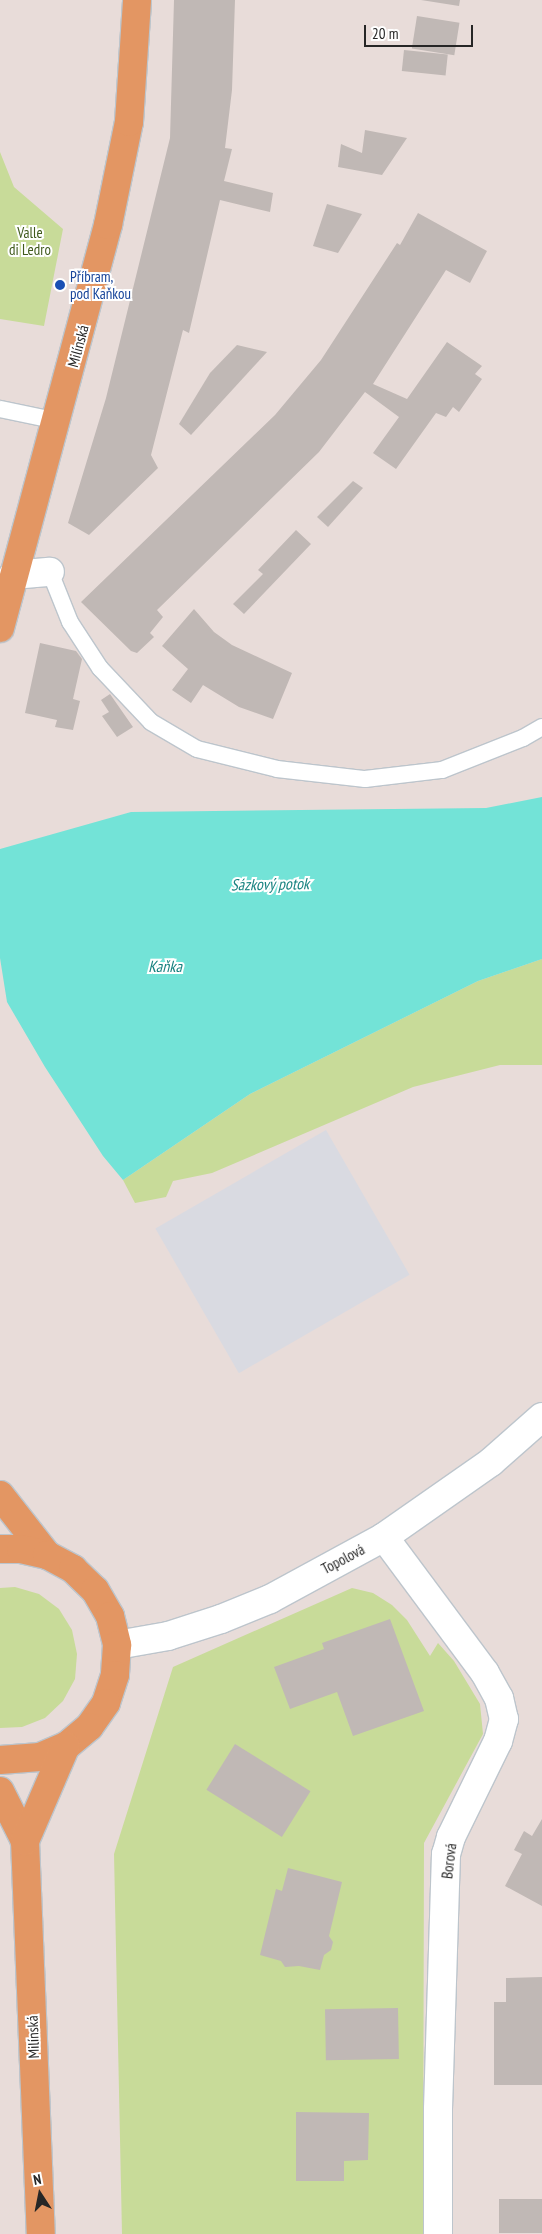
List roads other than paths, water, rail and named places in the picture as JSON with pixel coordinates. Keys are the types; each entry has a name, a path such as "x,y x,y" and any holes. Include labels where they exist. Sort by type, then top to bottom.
{"main road":[{"name":"Milínská","path":"0,628 7,579 58,421 108,225 129,122 137,0"},
{"name":"Milínská","path":"0,1495 47,1555"},
{"name":"Milínská","path":"0,1549 21,1549 47,1555 73,1569 95,1590 110,1616 116,1645 115,1675 106,1703 89,1727 66,1746 40,1757 0,1760"},
{"name":"Milínská","path":"25,1841 66,1746"},
{"name":"Milínská","path":"0,1791 25,1841 41,2234"}],"street":[{"path":"7,579 50,572"},
{"name":"Topolová","path":"116,1645 168,1636 221,1619 270,1599 384,1537 491,1462 542,1417"},
{"name":"Borová","path":"384,1537 485,1673 499,1698 504,1719 498,1741 446,1854 438,2110 438,2234"}],"lane":[{"path":"0,410 58,421"},
{"path":"50,572 70,622 100,668 151,722 198,748 276,769 365,779 442,770 523,738 542,727"}],"water":[{"name":"Kaňka","path":"542,797 542,959 478,981 250,1094 123,1180 103,1156 45,1067 7,1002 0,958 0,849 131,812 486,808"}],"place":[{"name":"Příbram, pod Kaňkou","path":"60,285"}],"park label":[{"name":"Valle di Ledro","path":"30,240"}],"water label":[{"name":"Sázkový potok","path":"270,884"}]}
